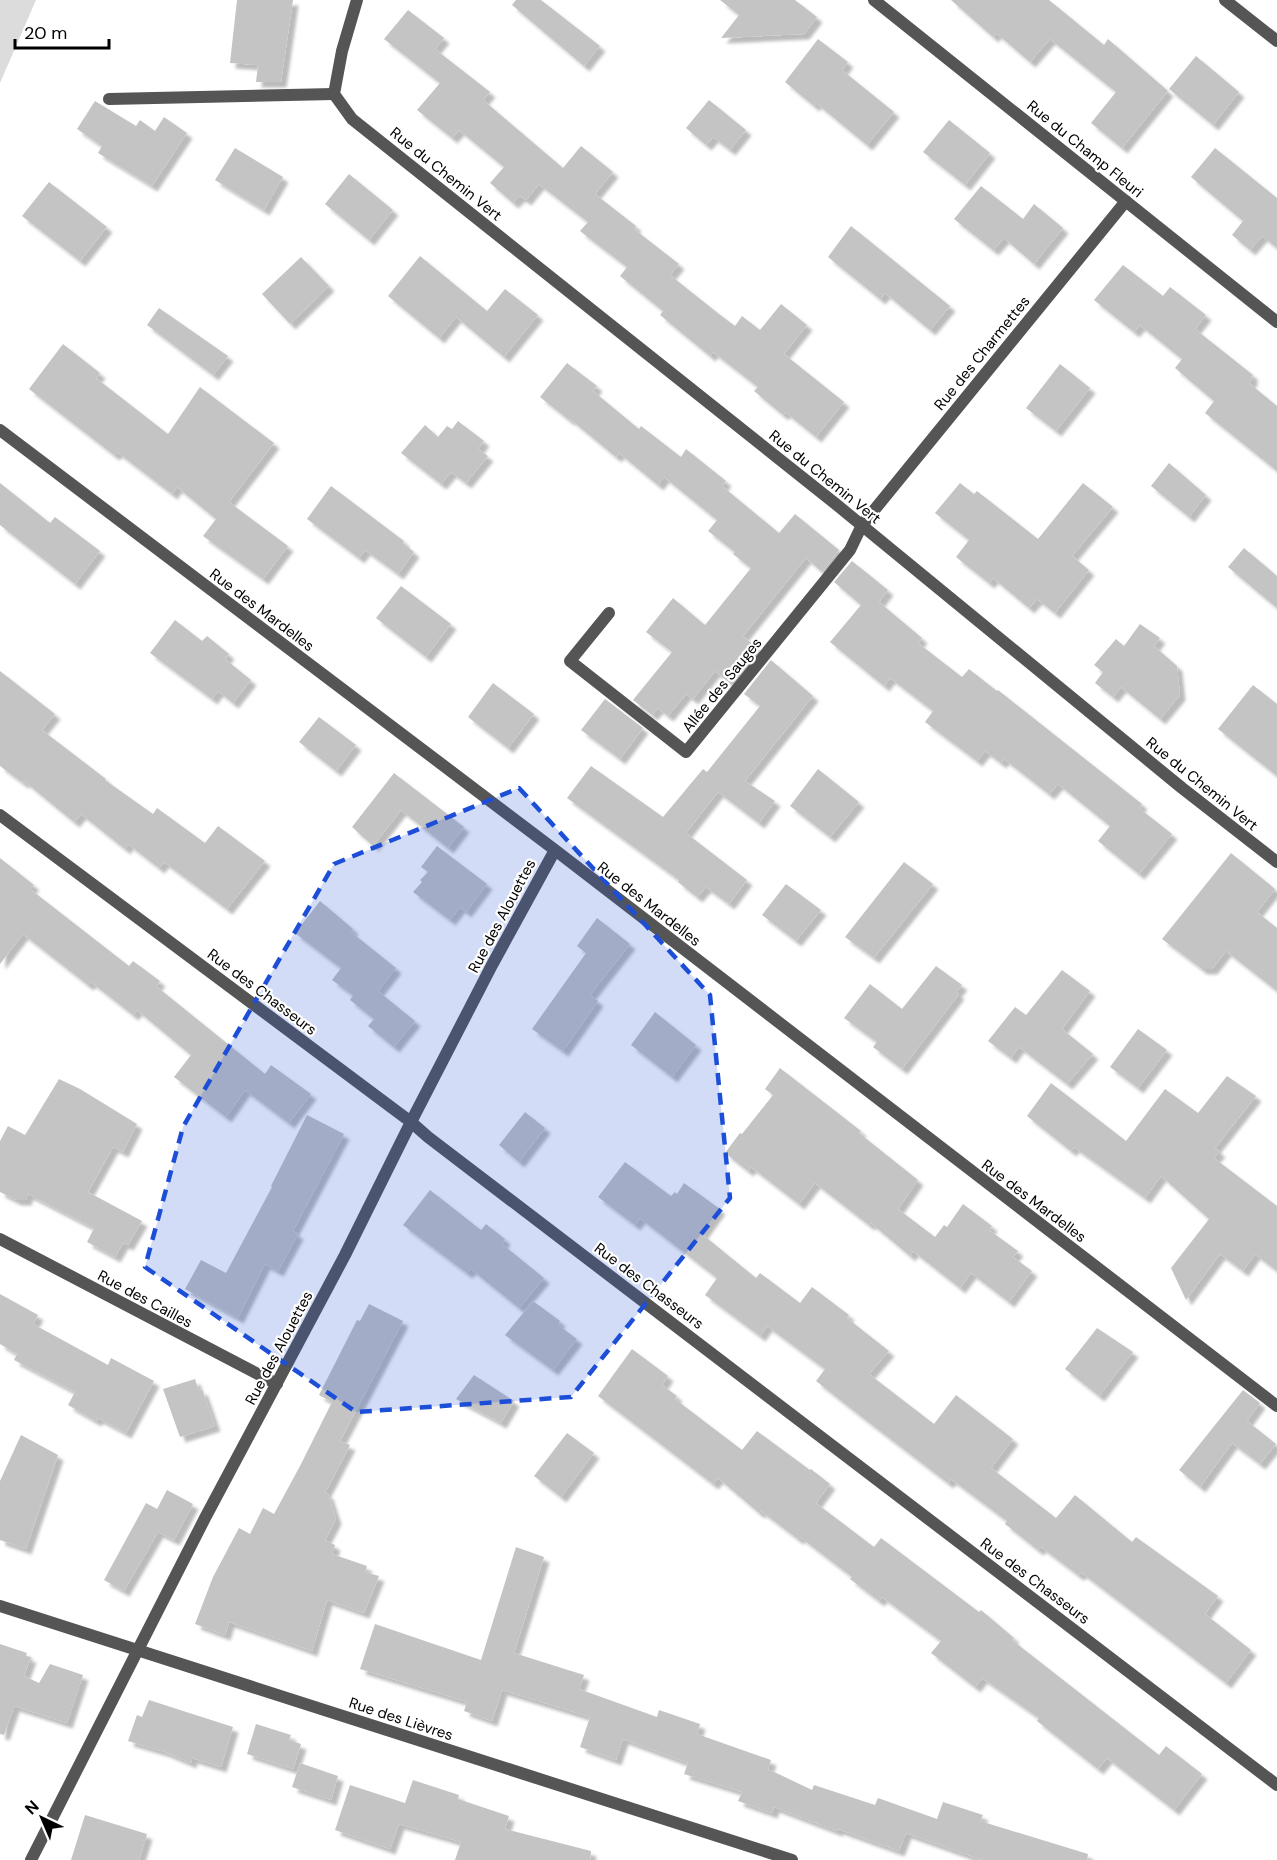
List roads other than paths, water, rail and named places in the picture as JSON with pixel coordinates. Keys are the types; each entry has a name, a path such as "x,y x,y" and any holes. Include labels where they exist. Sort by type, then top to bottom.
{"street":[{"path":"109,99 334,94 342,51 357,0"},
{"name":"Rue du Champ Fleuri","path":"874,0 1277,322"},
{"path":"1225,0 1277,41"},
{"name":"Rue du Chemin Vert","path":"334,94 352,119 862,525 1182,788 1277,862"},
{"name":"Rue des Charmettes","path":"862,525 1126,201"},
{"name":"Rue des Mardelles","path":"0,430 555,850 1277,1406"},
{"name":"Allée des Sauges","path":"609,613 570,661 686,752 850,550 862,525"},
{"name":"Rue des Chasseurs","path":"0,815 411,1122 1277,1785"},
{"name":"Rue des Alouettes","path":"32,1860 205,1518 345,1255 492,965 555,850"},
{"name":"Rue des Cailles","path":"0,1239 277,1384"},
{"name":"Rue des Lièvres","path":"0,1606 792,1860"}]}
